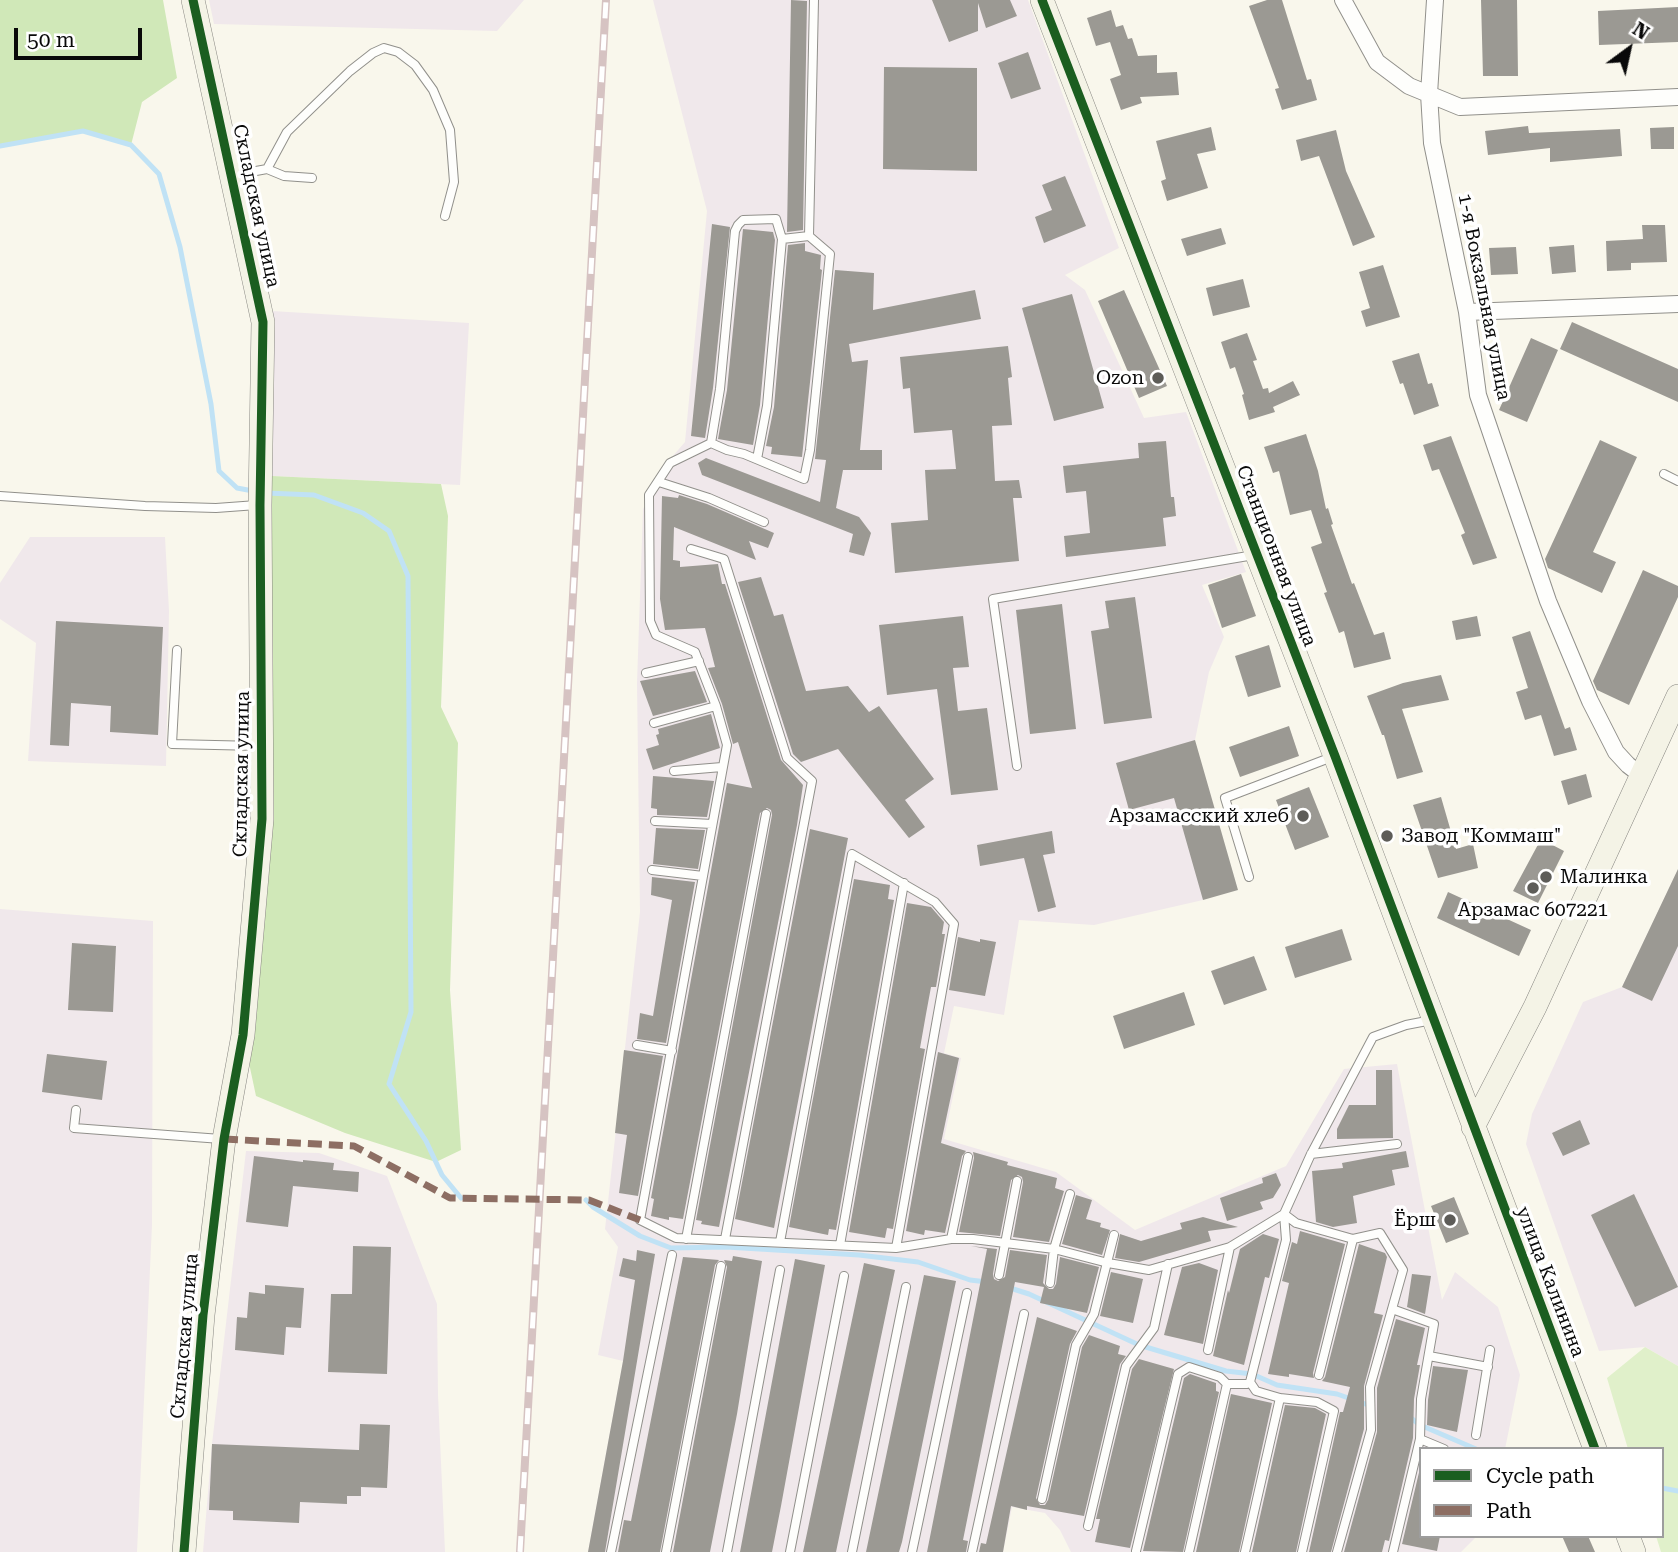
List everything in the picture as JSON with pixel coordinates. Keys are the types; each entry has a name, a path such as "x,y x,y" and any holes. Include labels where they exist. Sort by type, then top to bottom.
{"street":[{"name":"Складская улица","path":"184,1552 203,1315 224,1139 243,1035 262,819 260,505 263,322 193,0"},
{"name":"Станционная улица","path":"1042,0 1335,756 1473,1127"},
{"path":"1343,0 1377,62 1409,86 1460,107 1678,97"},
{"name":"1-я Вокзальная улица","path":"1435,0 1429,94 1432,143 1467,312 1478,395 1548,601 1590,701 1616,752 1641,775"},
{"path":"1467,312 1678,303"},
{"path":"1473,1127 1535,1007 1678,696"},
{"name":"улица Калинина","path":"1473,1127 1594,1447"}],"lane":[{"path":"809,236 814,0"},
{"path":"267,169 287,132 350,71 384,48 398,52 415,65 433,90 450,131 454,182 445,216"},
{"path":"231,176 267,169 284,176 312,178"},
{"path":"711,443 720,389 735,231 743,220 776,219 782,239 767,406 757,459"},
{"path":"711,443 804,479 810,450 830,254 809,236 782,239"},
{"path":"711,443 670,463 649,495 650,621 656,635 695,652 716,706 727,745 639,1220 676,1238 686,1239 896,1248 951,1239 973,1239 1054,1248 1149,1270 1230,1247 1284,1214"},
{"path":"1664,474 1678,481"},
{"path":"659,482 709,498 764,522"},
{"path":"0,496 145,506 216,508 260,505"},
{"path":"691,549 724,559 787,758 812,781 725,1239"},
{"path":"1017,766 993,599 1257,554"},
{"path":"177,650 172,744 261,746"},
{"path":"646,673 699,661"},
{"path":"654,723 716,706"},
{"path":"1249,877 1225,798 1335,756"},
{"path":"674,771 722,766"},
{"path":"686,1239 766,814"},
{"path":"655,821 712,824"},
{"path":"780,1242 852,854 935,902 954,924 896,1248"},
{"path":"652,870 703,876"},
{"path":"840,1245 904,883"},
{"path":"1136,1551 1178,1374 1189,1367 1220,1377 1227,1384 1247,1384 1250,1381 1286,1240 1284,1214 1311,1154 1373,1037 1405,1025 1434,1019"},
{"path":"637,1045 672,1051"},
{"path":"76,1110 74,1128 224,1139"},
{"path":"1311,1154 1396,1144"},
{"path":"951,1239 968,1157"},
{"path":"999,1275 1017,1181"},
{"path":"1050,1283 1054,1248 1070,1194"},
{"path":"1284,1214 1296,1223 1353,1240 1380,1233 1403,1270 1370,1387 1371,1430 1337,1552"},
{"path":"1042,1499 1076,1345 1094,1314 1114,1235"},
{"path":"1319,1375 1353,1240"},
{"path":"1208,1350 1230,1247"},
{"path":"611,1552 672,1255"},
{"path":"1088,1526 1126,1366 1154,1328 1168,1264"},
{"path":"666,1552 722,1266"},
{"path":"727,1552 780,1270"},
{"path":"790,1552 844,1276"},
{"path":"852,1552 906,1287"},
{"path":"912,1552 967,1293"},
{"path":"1392,1309 1434,1324 1421,1399 1420,1439 1393,1552"},
{"path":"972,1552 1024,1314"},
{"path":"1476,1434 1490,1350"},
{"path":"1429,1356 1488,1367"},
{"path":"1250,1381 1256,1391 1279,1398 1317,1402 1334,1411 1302,1552"},
{"path":"1189,1552 1227,1384"},
{"path":"1245,1552 1279,1398"},
{"path":"1420,1439 1439,1447"}],"shaded area":[{"path":"209,0 524,0 497,31 214,24"},
{"path":"653,0 1028,0 1119,248 1065,275 1085,290 1144,418 1186,412 1246,572 1202,585 1224,637 1209,672 1195,740 1203,900 1094,925 1019,920 1004,1015 954,1006 944,1053 961,1058 944,1139 1056,1172 1135,1230 1286,1166 1344,1069 1397,1064 1442,1300 1455,1272 1498,1307 1520,1375 1505,1447 1419,1447 1419,1538 1475,1538 1461,1552 1071,1552 1060,1530 1045,1513 1012,1507 1003,1552 588,1552 623,1361 598,1355 618,1247 605,1229 640,912 637,683 643,509 659,482 659,472 685,442 707,211"},
{"path":"272,311 469,323 460,485 272,476"},
{"path":"30,537 165,537 169,611 166,766 28,761 36,643 0,619 0,583"},
{"path":"1678,870 1678,1366 1645,1347 1599,1351 1526,1144 1532,1114 1583,1002 1622,987"},
{"path":"0,909 153,921 152,1225 137,1552 0,1552"},
{"path":"246,1151 319,1153 387,1176 437,1304 445,1552 203,1552 212,1444"}],"green space":[{"path":"0,0 163,0 177,78 142,102 131,145 83,131 0,146"},
{"path":"272,476 441,484 448,516 441,707 458,743 450,990 461,1150 436,1162 345,1133 256,1096 243,1035 261,746"},
{"path":"1645,1347 1678,1366 1678,1552 1661,1552 1657,1538 1664,1538 1664,1447 1627,1447 1607,1378"}],"building":[{"path":"791,0 807,1 803,230 787,232"},
{"path":"932,0 1010,0 1017,16 986,28 978,3 978,31 949,42"},
{"path":"1267,0 1282,0 1307,80 1311,79 1317,100 1282,110 1275,89 1279,88 1249,6"},
{"path":"1481,0 1517,0 1518,76 1483,76"},
{"path":"1678,7 1678,42 1599,45 1598,11"},
{"path":"1111,10 1116,27 1123,25 1128,39 1132,38 1138,56 1157,55 1157,73 1177,72 1179,95 1140,97 1142,103 1121,110 1110,79 1121,75 1110,42 1096,46 1087,18"},
{"path":"1028,52 1041,89 1011,99 998,63"},
{"path":"884,67 977,68 977,171 883,169"},
{"path":"1528,126 1529,133 1620,129 1622,156 1550,162 1550,148 1488,155 1485,131"},
{"path":"1211,127 1216,150 1197,154 1208,188 1167,201 1161,181 1166,179 1156,141"},
{"path":"1674,127 1674,149 1651,149 1650,128"},
{"path":"1336,130 1346,171 1375,237 1353,246 1319,156 1301,161 1296,140"},
{"path":"1065,176 1086,226 1044,243 1035,217 1052,210 1042,185"},
{"path":"712,224 730,227 705,438 691,436"},
{"path":"1642,225 1665,225 1667,262 1631,263 1631,270 1607,271 1606,241 1643,239"},
{"path":"1221,228 1226,244 1187,256 1181,239"},
{"path":"743,229 773,232 775,240 760,405 753,445 718,439 727,390"},
{"path":"805,243 805,251 821,255 822,270 802,457 771,454 772,447 766,446 774,407 788,245"},
{"path":"1574,245 1576,272 1552,274 1549,247"},
{"path":"1516,247 1518,274 1491,275 1489,248"},
{"path":"1383,265 1400,317 1366,327 1361,311 1370,308 1359,272"},
{"path":"835,270 874,273 873,310 975,290 981,319 849,344 852,362 868,360 860,450 882,450 882,470 843,470 836,508 859,517 871,533 864,556 849,552 853,534 702,475 698,463 706,458 820,502 826,460 815,459"},
{"path":"1243,279 1250,307 1213,316 1206,288"},
{"path":"1124,290 1167,386 1139,398 1098,301"},
{"path":"1072,294 1104,408 1054,421 1022,308"},
{"path":"1572,322 1678,369 1678,402 1560,349"},
{"path":"1247,333 1257,360 1253,361 1263,389 1268,388 1269,393 1293,381 1300,395 1273,407 1275,412 1249,420 1235,367 1230,369 1221,342"},
{"path":"1531,338 1558,350 1527,422 1499,410"},
{"path":"1008,346 1012,377 1008,378 1012,425 992,426 995,481 1019,480 1022,498 1013,498 1019,561 895,573 891,523 928,520 925,470 956,469 952,430 914,433 910,388 903,389 900,357"},
{"path":"1419,353 1428,384 1432,383 1439,406 1414,415 1392,361"},
{"path":"1306,434 1326,509 1328,508 1333,524 1331,525 1352,584 1354,583 1374,635 1384,632 1391,659 1354,668 1344,631 1339,633 1324,593 1327,592 1311,547 1322,543 1311,510 1290,515 1279,471 1273,473 1264,447"},
{"path":"1451,436 1497,558 1473,565 1461,535 1465,533 1439,469 1432,471 1423,445"},
{"path":"1600,440 1637,457 1593,552 1616,562 1602,593 1548,568 1545,559"},
{"path":"1166,441 1171,497 1174,497 1176,516 1163,518 1166,546 1066,557 1064,536 1090,533 1086,491 1066,493 1063,466 1139,458 1138,443"},
{"path":"679,495 774,533 768,548 749,541 756,560 674,527 673,560 680,561 680,567 718,564 722,584 725,584 781,760 803,785 719,1227 701,1224 702,1221 696,1220 772,815 767,808 760,813 683,1219 669,1217 669,1220 651,1216 654,1199 651,1198 727,783 752,788 738,742 733,744 708,668 715,667 705,628 665,630 660,599 662,496 678,498"},
{"path":"1643,570 1678,586 1678,597 1629,705 1597,690 1593,681"},
{"path":"1241,574 1256,616 1222,628 1208,585"},
{"path":"761,577 774,616 783,614 806,691 848,686 869,712 879,706 934,779 905,800 925,827 909,838 838,749 801,762 793,754 738,582"},
{"path":"1135,597 1152,718 1104,724 1091,631 1109,628 1105,601"},
{"path":"1062,604 1076,729 1030,734 1016,610"},
{"path":"963,616 969,667 953,668 958,711 987,708 998,790 951,795 937,689 887,695 879,625"},
{"path":"1477,616 1481,636 1456,640 1452,621"},
{"path":"56,621 163,627 158,735 110,732 111,706 71,703 69,746 50,745"},
{"path":"1530,631 1565,729 1570,727 1577,750 1554,756 1541,715 1525,720 1516,692 1528,688 1512,637"},
{"path":"1269,645 1281,687 1248,697 1235,656"},
{"path":"695,671 707,702 653,716 640,681"},
{"path":"1441,675 1449,700 1402,709 1423,772 1397,779 1384,735 1367,696 1403,683"},
{"path":"711,714 720,748 653,770 646,749 659,745 656,735 659,734 658,729"},
{"path":"1289,726 1299,756 1240,777 1229,747"},
{"path":"1195,740 1238,890 1203,900 1174,798 1129,810 1116,763"},
{"path":"1586,774 1592,797 1568,805 1561,781"},
{"path":"653,776 714,781 707,817 657,815 657,809 651,808"},
{"path":"1309,787 1329,837 1295,850 1276,800"},
{"path":"1441,797 1456,849 1473,844 1478,868 1438,878 1413,805"},
{"path":"656,828 705,830 698,869 653,864"},
{"path":"810,829 848,838 774,1228 735,1219"},
{"path":"1052,831 1055,853 1043,855 1056,907 1038,912 1024,858 980,866 977,845"},
{"path":"1541,839 1564,851 1538,903 1513,891"},
{"path":"1678,869 1678,946 1652,1001 1622,987"},
{"path":"652,877 695,882 666,1043 637,1039 640,1013 653,1016 672,900 651,895"},
{"path":"854,879 890,885 888,899 894,900 836,1230 829,1229 828,1235 789,1227"},
{"path":"1448,892 1531,930 1519,956 1437,918"},
{"path":"907,903 931,907 944,922 942,934 945,934 936,987 931,987 920,1048 925,1049 893,1229 887,1228 885,1238 849,1232"},
{"path":"1342,929 1352,960 1295,978 1285,947"},
{"path":"958,937 996,942 985,996 949,990"},
{"path":"72,943 116,946 113,1012 68,1010"},
{"path":"1254,956 1267,990 1224,1005 1211,971"},
{"path":"1184,992 1195,1025 1124,1049 1113,1016"},
{"path":"624,1050 663,1056 638,1196 619,1193 627,1135 615,1133"},
{"path":"938,1052 959,1058 941,1143 966,1151 962,1156 945,1233 925,1230 924,1235 906,1231"},
{"path":"47,1054 107,1061 102,1100 42,1092"},
{"path":"1376,1070 1392,1070 1393,1138 1337,1139 1337,1129 1349,1105 1376,1105"},
{"path":"1580,1120 1590,1144 1563,1156 1552,1133"},
{"path":"1406,1151 1409,1167 1392,1170 1395,1185 1353,1196 1357,1223 1333,1227 1316,1222 1312,1171 1343,1168 1342,1163"},
{"path":"973,1152 1008,1162 1007,1165 1057,1178 1055,1188 1064,1191 1049,1242 1013,1237 1023,1182 1018,1175 1011,1180 1000,1236 959,1232"},
{"path":"254,1156 334,1163 333,1170 359,1172 358,1192 293,1186 288,1227 246,1222"},
{"path":"1276,1173 1281,1185 1273,1198 1260,1202 1263,1209 1227,1221 1220,1198 1263,1183 1262,1178"},
{"path":"1634,1194 1678,1287 1635,1307 1591,1215"},
{"path":"1076,1195 1092,1200 1086,1219 1101,1223 1100,1227 1110,1230 1102,1255 1062,1244"},
{"name":"Ёрш","path":"1454,1197 1469,1234 1446,1243 1431,1206"},
{"path":"1203,1217 1238,1227 1208,1231 1211,1241 1139,1262 1115,1258 1120,1234 1141,1241 1182,1229 1180,1223"},
{"path":"1300,1231 1345,1244 1313,1373 1314,1378 1268,1374 1289,1283 1282,1281 1292,1242 1297,1244"},
{"path":"1263,1234 1279,1239 1269,1278 1265,1277 1244,1365 1213,1356 1240,1249"},
{"path":"1359,1244 1385,1253 1387,1257 1374,1313 1383,1315 1364,1386 1364,1429 1331,1552 1309,1552 1340,1412 1343,1412 1350,1387 1322,1381"},
{"path":"353,1246 391,1247 387,1374 328,1372 331,1294 352,1294"},
{"path":"971,1246 997,1249 993,1274 998,1281 1005,1277 1010,1250 1047,1255 1043,1283 1049,1289 1053,1289 1056,1284 1060,1257 1099,1267 1087,1313 1040,1303 1044,1287 1015,1282 963,1540 968,1541 966,1552 927,1552 987,1249"},
{"path":"637,1250 655,1254 605,1552 588,1552 635,1280 619,1276 623,1258 636,1261"},
{"path":"733,1256 762,1261 737,1414 710,1552 673,1552 727,1267 724,1260 732,1261"},
{"path":"683,1257 719,1260 715,1265 660,1552 618,1552 624,1520 631,1521"},
{"path":"795,1259 825,1265 781,1506 772,1552 740,1552"},
{"path":"864,1263 895,1270 836,1552 803,1552"},
{"path":"1199,1263 1218,1270 1203,1344 1164,1335 1182,1267"},
{"path":"1111,1272 1143,1279 1133,1323 1100,1316"},
{"path":"1412,1274 1431,1276 1425,1314 1407,1307"},
{"path":"924,1275 956,1281 902,1542 899,1552 866,1552"},
{"path":"265,1285 304,1288 301,1328 286,1327 284,1355 235,1350 237,1317 247,1318 249,1292 265,1294"},
{"path":"1037,1317 1077,1331 1070,1344 1036,1498 1040,1505 1045,1505 1048,1500 1082,1347 1089,1335 1120,1346 1118,1354 1126,1356 1120,1364 1084,1516 1027,1506 1027,1510 1011,1506 1003,1552 979,1552 981,1543 986,1544"},
{"path":"1396,1319 1425,1328 1417,1365 1420,1365 1414,1399 1413,1438 1389,1541 1385,1540 1382,1552 1344,1552 1377,1432 1377,1388"},
{"path":"1139,1359 1174,1369 1130,1548 1095,1542 1100,1519 1096,1519 1132,1369"},
{"path":"1433,1366 1468,1370 1457,1432 1427,1425"},
{"path":"1190,1374 1216,1383 1216,1391 1219,1392 1183,1552 1143,1551 1184,1378"},
{"path":"1231,1394 1272,1403 1239,1552 1196,1552"},
{"path":"1285,1405 1315,1408 1326,1414 1296,1552 1252,1552"},
{"path":"360,1424 390,1425 387,1488 361,1487 361,1496 347,1496 347,1504 300,1502 299,1523 233,1520 233,1511 209,1510 212,1444 359,1450"},
{"path":"1419,1472 1419,1538 1440,1538 1437,1551 1402,1544"},
{"path":"1563,1538 1589,1538 1595,1552 1569,1552"}],"waterway":[{"path":"0,146 83,131 131,145 159,174 180,247 211,404 219,471 237,488 253,491"},
{"path":"266,493 314,495 363,513 389,531 408,576 411,1012 389,1084 426,1141 442,1175 461,1198"},
{"path":"586,1200 640,1236 671,1248 726,1247 859,1255 918,1262 970,1280 987,1282"},
{"path":"1010,1288 1029,1294 1139,1345 1226,1371 1252,1374 1277,1385 1337,1394 1371,1406"},
{"path":"1407,1415 1420,1425 1471,1447"},
{"path":"1664,1488 1678,1491"}],"railway":[{"path":"520,1552 606,0"}],"marked path":[{"path":"224,1139 354,1146 450,1198 589,1200 640,1220"}],"cycle path":[{"path":"184,1552 203,1315 224,1139 243,1035 262,819 260,505 263,322 193,0"},
{"path":"1042,0 1335,756 1594,1447"}],"place":[{"name":"Ozon","path":"1158,378"},
{"name":"Арзамасский хлеб","path":"1303,816"},
{"name":"Завод \"Коммаш\"","path":"1387,836"},
{"name":"Малинка","path":"1546,877"},
{"name":"Арзамас 607221","path":"1533,888"},
{"name":"Ёрш","path":"1450,1220"}]}
